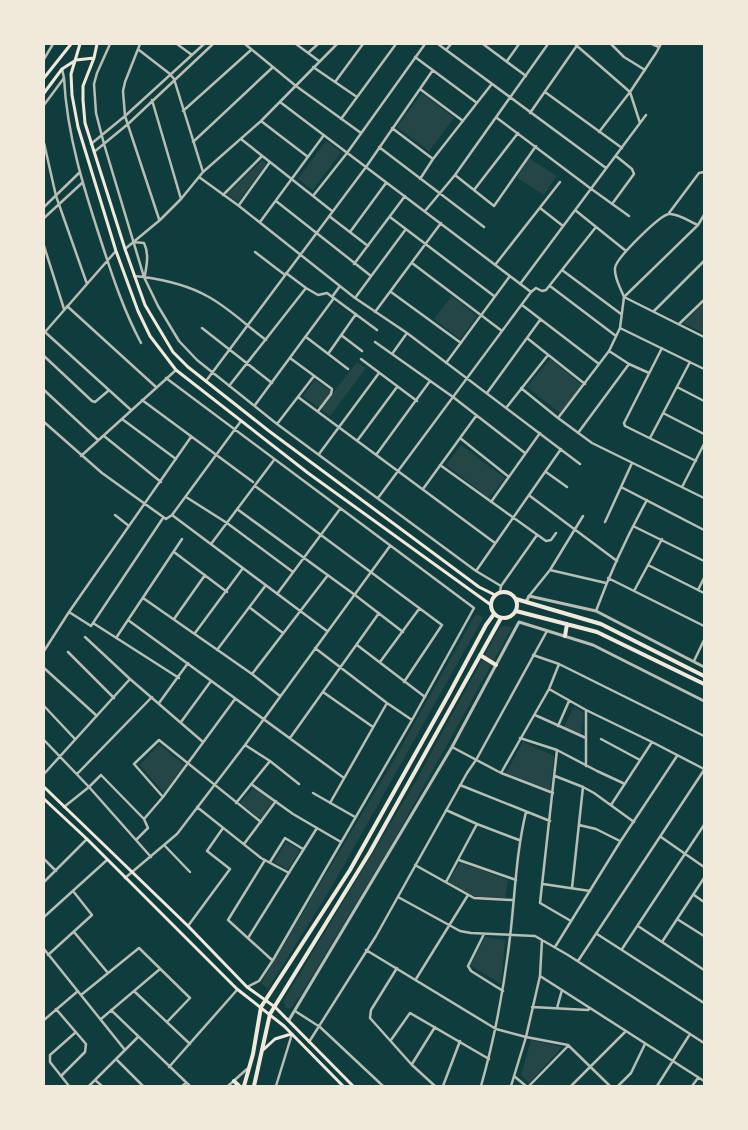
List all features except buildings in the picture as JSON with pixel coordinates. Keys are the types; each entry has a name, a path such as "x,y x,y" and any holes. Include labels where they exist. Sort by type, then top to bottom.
{"highway":[{"path":"500,592 510,592 518,603 516,611 510,616 501,618 494,614 491,605 495,595 500,592"},
{"path":"516,599 601,624 704,676"},
{"path":"516,611 597,632 704,684"},
{"path":"244,1086 250,1066 261,1008 350,870 486,625 494,614"},
{"path":"254,1086 270,1014 370,852 501,618"},
{"path":"565,636 567,624"},
{"path":"480,655 496,665"},
{"path":"234,1081 239,1086"}],"main road":[{"path":"44,78 71,44"},
{"path":"80,44 71,74 76,119 116,251 138,311 150,336 176,370 240,421 316,479 491,605"},
{"path":"97,44 84,86 82,100 85,123 134,276 145,305 168,344 188,367 269,431 479,587 495,595"},
{"path":"44,93 62,69 76,60 94,58"},
{"path":"126,279 134,276"},
{"path":"44,787 188,926 247,987 276,1007 352,1086"},
{"path":"44,798 238,989 292,1034 343,1086"},
{"path":"262,1051 275,1039 292,1034"}],"street":[{"path":"44,59 53,44"},
{"path":"110,44 94,84 96,113 144,277 158,306 179,341 197,360 277,424 476,571 501,586"},
{"path":"140,44 123,91 128,124 160,220"},
{"path":"177,44 192,55"},
{"path":"91,144 126,116 204,44"},
{"path":"94,152 128,124 213,44"},
{"path":"245,44 296,86 361,133"},
{"path":"296,44 319,61"},
{"path":"308,53 318,44"},
{"path":"125,249 160,220 203,172 261,121 313,66 337,44"},
{"path":"335,82 363,44"},
{"path":"342,119 396,44"},
{"path":"313,196 347,153 425,44"},
{"path":"438,44 606,168"},
{"path":"446,50 451,44"},
{"path":"483,44 526,76"},
{"path":"488,48 490,44"},
{"path":"506,61 519,44"},
{"path":"425,212 497,118 548,44"},
{"path":"530,113 577,44 630,92 640,124"},
{"path":"611,44 624,57 644,70"},
{"path":"599,132 630,92 660,46 652,44"},
{"path":"184,111 251,49"},
{"path":"138,50 174,79 203,172"},
{"path":"415,57 477,103"},
{"path":"313,66 357,98"},
{"path":"193,142 273,67"},
{"path":"62,69 68,124 79,174 126,312 141,343"},
{"path":"206,381 366,167 433,70"},
{"path":"44,105 64,78"},
{"path":"420,179 433,159 492,84"},
{"path":"420,89 463,121"},
{"path":"545,92 622,148"},
{"path":"152,100 181,198"},
{"path":"280,102 531,292"},
{"path":"520,284 646,115"},
{"path":"497,118 630,216"},
{"path":"261,121 308,157"},
{"path":"392,128 433,159"},
{"path":"474,190 518,133"},
{"path":"260,222 324,135"},
{"path":"241,139 332,211"},
{"path":"44,143 56,196 87,284"},
{"path":"455,175 494,206 536,146"},
{"path":"379,147 484,227"},
{"path":"223,194 262,156"},
{"path":"612,204 634,174 632,169 615,156"},
{"path":"239,206 270,162"},
{"path":"558,418 609,351 620,328 624,298 616,278 616,264 626,251 664,216 669,214 699,173 704,172"},
{"path":"44,207 79,174"},
{"path":"199,177 260,222 355,298 487,393 580,464"},
{"path":"496,265 560,182"},
{"path":"44,218 82,183"},
{"path":"350,232 386,183"},
{"path":"354,264 405,196"},
{"path":"276,201 371,276"},
{"path":"540,208 562,226"},
{"path":"574,210 626,251"},
{"path":"669,214 698,226"},
{"path":"329,216 368,246"},
{"path":"390,217 494,296"},
{"path":"624,298 698,226 703,217"},
{"path":"703,217 704,222"},
{"path":"375,312 440,223"},
{"path":"378,498 531,292 536,288 544,292 550,286 596,227"},
{"path":"355,298 406,229"},
{"path":"133,242 144,243 146,247 147,261 144,277"},
{"path":"44,246 64,310"},
{"path":"116,251 44,332 131,410"},
{"path":"255,252 318,295 325,292 333,297 377,330"},
{"path":"653,311 704,261"},
{"path":"412,263 502,331"},
{"path":"562,270 622,315"},
{"path":"134,276 159,279 209,296 266,340"},
{"path":"446,363 510,276"},
{"path":"254,406 306,337 340,285"},
{"path":"550,286 616,336"},
{"path":"229,386 306,288"},
{"path":"391,292 461,343"},
{"path":"624,298 704,337"},
{"path":"679,324 704,300"},
{"path":"522,305 599,364"},
{"path":"68,306 156,387"},
{"path":"328,354 356,314"},
{"path":"487,393 540,320"},
{"path":"202,328 272,383"},
{"path":"620,328 704,369"},
{"path":"392,354 406,334"},
{"path":"342,335 362,351"},
{"path":"306,337 348,370"},
{"path":"527,338 585,384"},
{"path":"376,342 525,453"},
{"path":"662,348 624,424 696,461"},
{"path":"609,351 629,364 649,373"},
{"path":"506,408 548,355"},
{"path":"44,356 92,401 98,400 108,390"},
{"path":"290,358 332,389 318,412"},
{"path":"361,360 417,401"},
{"path":"650,438 690,362"},
{"path":"578,433 629,364"},
{"path":"82,456 176,370"},
{"path":"318,455 379,373"},
{"path":"277,424 314,376"},
{"path":"166,378 474,608 412,720 273,960 259,981 247,987"},
{"path":"376,455 430,381"},
{"path":"357,441 397,387"},
{"path":"676,387 704,401"},
{"path":"521,388 592,442 704,498"},
{"path":"44,390 98,441"},
{"path":"298,396 495,544"},
{"path":"142,400 320,536 442,625 404,682"},
{"path":"663,413 704,434"},
{"path":"423,489 476,416"},
{"path":"122,418 176,460"},
{"path":"44,422 82,456 166,519 172,515 186,497 240,421"},
{"path":"491,502 540,433"},
{"path":"104,436 161,482"},
{"path":"44,651 144,503 192,437"},
{"path":"460,438 509,477"},
{"path":"682,487 704,444"},
{"path":"476,571 561,449"},
{"path":"211,544 254,484 274,460"},
{"path":"604,522 632,463"},
{"path":"440,465 537,535 550,542 556,533"},
{"path":"546,472 567,487"},
{"path":"621,487 704,530"},
{"path":"530,496 617,561"},
{"path":"186,497 227,523 293,572"},
{"path":"596,611 608,578 647,500"},
{"path":"237,509 380,613 403,632"},
{"path":"277,594 340,509"},
{"path":"114,515 129,526"},
{"path":"172,515 327,632"},
{"path":"526,602 550,570 583,516"},
{"path":"69,612 91,626 163,518"},
{"path":"633,526 704,561"},
{"path":"500,592 501,586 537,535"},
{"path":"116,638 182,539"},
{"path":"634,591 662,540"},
{"path":"125,878 177,834 390,546"},
{"path":"174,552 227,592"},
{"path":"648,565 704,593"},
{"path":"195,634 243,568"},
{"path":"550,570 606,583"},
{"path":"174,619 204,575"},
{"path":"252,674 328,575"},
{"path":"608,578 704,626"},
{"path":"698,590 704,578"},
{"path":"217,650 266,585"},
{"path":"529,596 596,611 704,667"},
{"path":"143,598 252,674 280,696"},
{"path":"249,607 283,633"},
{"path":"380,662 420,608"},
{"path":"290,739 380,613"},
{"path":"128,620 344,778"},
{"path":"289,1020 452,747 519,622 593,645 704,701"},
{"path":"93,623 178,678"},
{"path":"309,1042 376,936 547,631"},
{"path":"85,637 203,742"},
{"path":"694,662 704,640"},
{"path":"357,645 425,697"},
{"path":"315,648 412,720"},
{"path":"68,652 114,698"},
{"path":"533,655 559,664 704,736"},
{"path":"159,703 188,663"},
{"path":"501,773 549,689 559,664"},
{"path":"44,668 97,716"},
{"path":"44,774 130,679"},
{"path":"181,722 211,681"},
{"path":"549,689 586,710 704,769 578,961"},
{"path":"323,692 373,727"},
{"path":"77,774 152,697"},
{"path":"144,819 163,797 235,699"},
{"path":"558,726 569,701"},
{"path":"330,803 387,703"},
{"path":"44,706 75,739"},
{"path":"586,710 586,766"},
{"path":"535,715 586,738"},
{"path":"520,738 557,750 625,784"},
{"path":"601,739 640,760"},
{"path":"44,740 151,857"},
{"path":"163,797 134,764 159,740 261,822"},
{"path":"611,805 652,742"},
{"path":"245,744 299,784"},
{"path":"452,747 501,773 553,794"},
{"path":"557,750 540,903 571,921"},
{"path":"555,947 620,842 677,756"},
{"path":"236,803 270,761"},
{"path":"64,807 101,775 144,819 148,828 136,840"},
{"path":"555,776 583,787 634,822"},
{"path":"251,784 316,828 341,842"},
{"path":"460,785 550,821"},
{"path":"572,888 583,787"},
{"path":"313,793 356,817"},
{"path":"244,844 276,801"},
{"path":"197,807 265,860 288,873"},
{"path":"446,810 519,840"},
{"path":"481,1086 496,1029 503,991 519,840 526,812"},
{"path":"446,882 477,824"},
{"path":"580,825 596,829 620,842"},
{"path":"622,950 704,825"},
{"path":"188,926 230,869 207,851 223,828"},
{"path":"248,938 316,828"},
{"path":"661,837 704,867"},
{"path":"270,862 285,838 303,849"},
{"path":"44,882 87,839"},
{"path":"165,846 190,872"},
{"path":"44,859 56,870"},
{"path":"44,917 107,860"},
{"path":"265,860 228,920 273,960"},
{"path":"459,860 516,880"},
{"path":"415,865 468,895 482,899 513,900"},
{"path":"662,942 704,878"},
{"path":"543,884 590,891"},
{"path":"48,955 92,915 74,891"},
{"path":"416,979 468,895"},
{"path":"694,895 704,902"},
{"path":"398,897 460,930 484,934 535,936 578,961 704,1043"},
{"path":"677,919 704,936"},
{"path":"638,926 704,970"},
{"path":"74,932 108,973"},
{"path":"484,934 468,966 471,971 503,991"},
{"path":"597,934 704,1001"},
{"path":"511,1086 526,1037 540,976 542,940"},
{"path":"81,995 139,948 190,998 167,1022"},
{"path":"44,949 125,1050"},
{"path":"366,950 496,1029 568,1046 610,1086"},
{"path":"397,968 371,1010 371,1020 412,1065 435,1086"},
{"path":"101,1019 160,969"},
{"path":"540,976 704,1081"},
{"path":"169,1067 238,989"},
{"path":"557,1008 562,990"},
{"path":"44,1020 78,991"},
{"path":"134,991 190,1044"},
{"path":"532,1007 588,1010 590,1008"},
{"path":"56,1009 86,1044 87,1048 61,1076"},
{"path":"111,1010 190,1086"},
{"path":"295,1010 320,1027 383,1086"},
{"path":"391,1040 410,1013 489,1059"},
{"path":"412,1065 435,1027"},
{"path":"571,1086 626,1031"},
{"path":"69,1086 50,1062 50,1055 76,1032"},
{"path":"276,1086 292,1034"},
{"path":"657,1086 690,1034"},
{"path":"89,1086 138,1037"},
{"path":"443,1086 460,1041"},
{"path":"618,1086 631,1073 645,1044"},
{"path":"514,1076 527,1086 568,1046"},
{"path":"116,1059 142,1086"},
{"path":"228,1086 250,1066"},
{"path":"692,1086 698,1078"},
{"path":"95,1080 102,1086"},
{"path":"137,1086 140,1083"},
{"path":"182,1086 186,1083"}],"shaded area":[{"path":"422,93 454,118 429,151 397,127"},
{"path":"326,141 341,152 313,190 298,179"},
{"path":"529,158 556,176 544,195 517,178"},
{"path":"262,160 266,164 238,202 227,194"},
{"path":"452,296 477,316 460,339 434,319"},
{"path":"704,303 704,333 683,323"},
{"path":"550,359 582,385 560,413 527,387"},
{"path":"357,362 366,368 330,416 303,396 315,380 333,393"},
{"path":"461,445 505,478 489,498 446,465"},
{"path":"475,615 483,618 331,888 268,989 261,983 394,760"},
{"path":"508,626 512,628 390,847 300,996 290,1009 285,1008 284,1000 415,783 500,627"},
{"path":"574,707 584,713 581,735 564,727"},
{"path":"523,742 554,756 550,792 506,773"},
{"path":"159,744 184,765 164,793 140,765"},
{"path":"254,787 273,801 261,819 240,803"},
{"path":"286,842 300,850 288,870 274,862"},
{"path":"460,862 508,880 505,900 475,896 448,882"},
{"path":"485,937 505,940 501,984 470,965"},
{"path":"531,1040 562,1047 529,1083 521,1075"}]}
